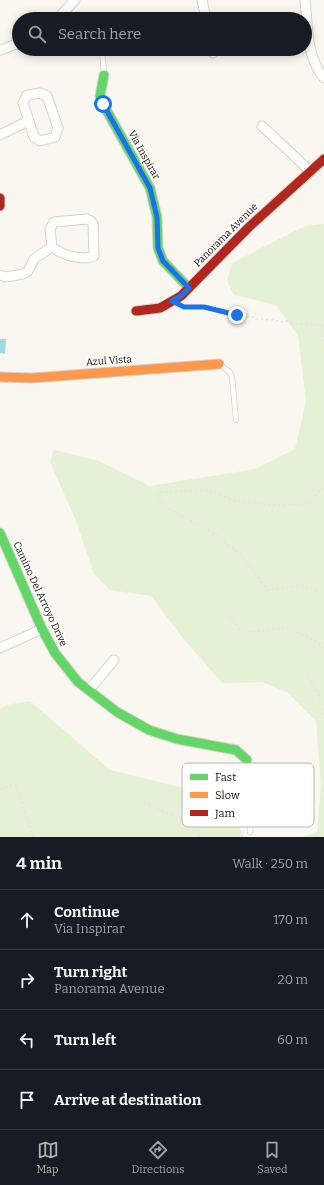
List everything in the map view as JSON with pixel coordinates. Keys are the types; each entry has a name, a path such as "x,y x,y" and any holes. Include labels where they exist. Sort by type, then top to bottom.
{"street":[{"path":"64,12 75,0"},
{"path":"202,0 205,12"},
{"path":"305,0 306,12"},
{"path":"0,50 12,46"},
{"path":"311,56 319,72 324,78"},
{"name":"Via Inspirar","path":"104,75 100,96 150,188 157,217 158,248 163,261 189,288"},
{"path":"40,93 47,96 58,128 55,137 40,141 34,137 28,121 23,103 27,95 40,93"},
{"path":"0,135 28,121"},
{"path":"262,126 310,171"},
{"name":"Panorama Avenue","path":"136,311 160,308 181,296 249,227 324,159"},
{"path":"0,198 0,206"},
{"path":"87,219 93,224 94,256 80,259 52,247 50,229 54,222 87,219"},
{"path":"0,275 6,277 23,274 28,271 34,259 52,247"},
{"name":"Azul Vista","path":"0,378 32,378 219,364"},
{"name":"Camino Del Arroyo Drive","path":"0,533 42,629 55,653 78,682 117,712 149,730 177,739 236,750 247,760"},
{"path":"0,648 42,629"},
{"path":"89,690 114,660"}],"lane":[{"name":"Via Inspirar","path":"103,56 104,75"},
{"path":"219,364 230,372 232,377 236,420"},
{"path":"250,832 251,827"}],"path":[{"path":"172,301 184,307 204,307 237,315 254,317 257,319 283,322 286,321 297,324 324,325"},
{"path":"320,325 324,343"},
{"path":"324,489 319,491 307,504 274,505 236,501 204,490 158,492 157,498 168,509 211,531 236,550 267,590 303,585 324,593"},
{"path":"230,616 241,631 252,632 282,628 309,637 324,648"},
{"path":"308,677 318,692 324,717"},
{"path":"0,789 15,784 33,837"},
{"path":"135,797 182,820"},
{"path":"194,827 200,837"}],"green space":[{"path":"324,224 324,837 303,837 317,832 321,785 316,721 288,693 262,682 222,683 182,637 151,596 110,590 94,574 76,521 50,462 54,450 99,461 150,486 255,469 295,449 306,401 298,336 276,305 234,295 227,281 232,263 305,226"},
{"path":"30,701 110,770 182,788 182,827 240,827 243,837 0,837 0,709 6,705"}],"water":[{"path":"0,339 6,339 5,354 0,353"}],"traffic: fast":[{"path":"104,75 100,96 150,188 157,217 158,248 163,261 189,288"},
{"path":"0,533 42,629 55,653 78,682 117,712 149,730 177,739 236,750 247,760"}],"traffic: slow":[{"path":"0,377 32,378 219,364"}],"traffic: jam":[{"path":"136,311 160,308 181,296 249,227 324,159"},
{"path":"0,198 0,206"}],"route":[{"path":"103,104 150,188 157,217 158,248 163,261 189,288 181,296 172,301 184,307 204,307 237,315"}]}
